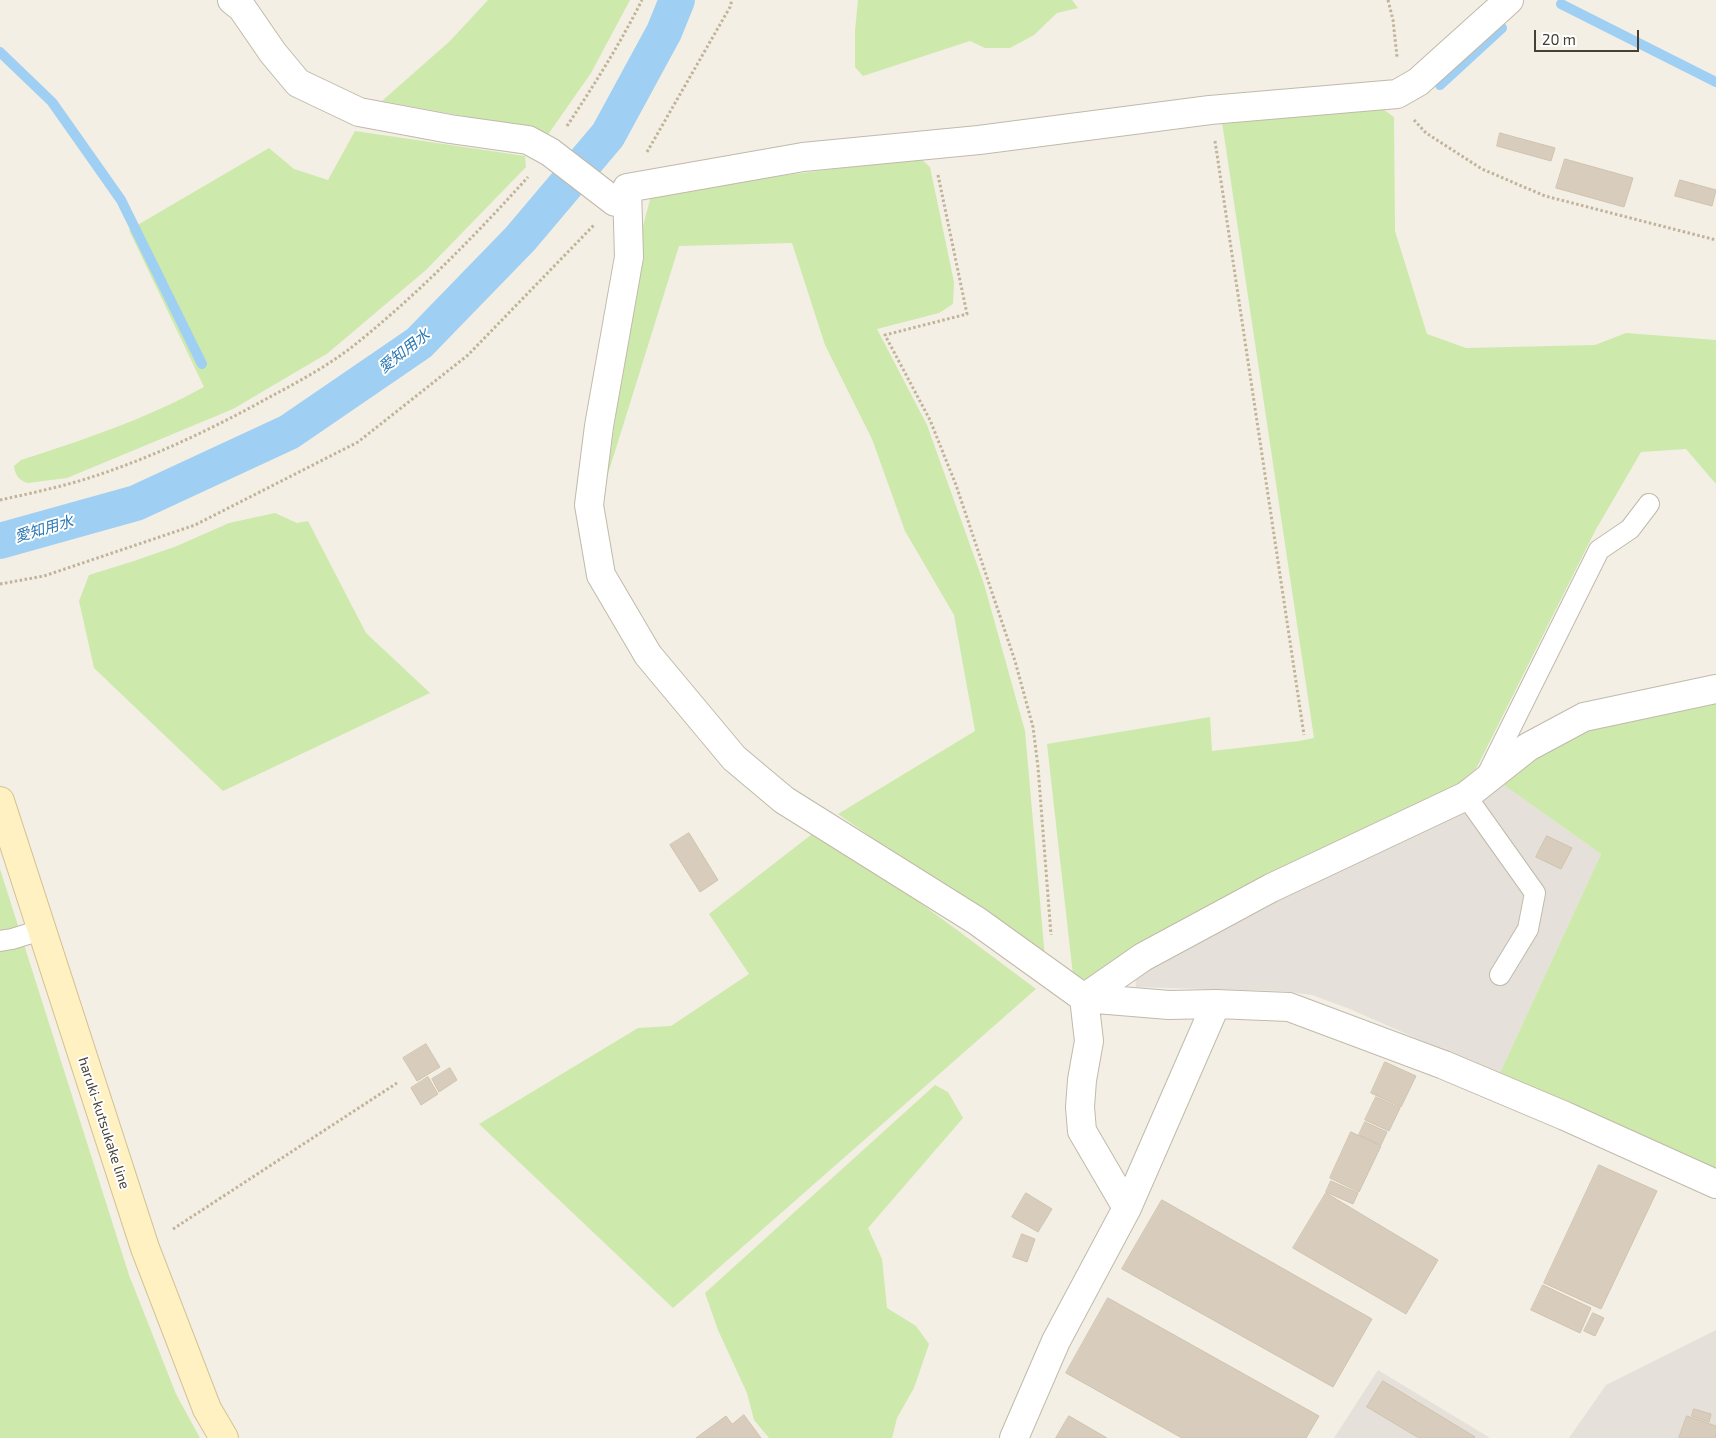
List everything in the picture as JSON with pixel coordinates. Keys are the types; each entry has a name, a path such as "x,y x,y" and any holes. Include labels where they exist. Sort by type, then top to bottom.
{"main road":[{"name":"haruki-kutsukake line","path":"0,801 145,1248 207,1409 224,1438"}],"street":[{"path":"232,0 242,8 273,53 298,83 359,112 450,129 528,140 621,195 803,157 932,145 1210,110 1397,94 1418,82 1509,0"},
{"path":"621,195 629,258 599,426 589,505 601,575 648,655 734,758 784,800 977,921 1084,998 1169,1005 1216,1004 1289,1007 1452,1069 1565,1116 1716,1184"},
{"path":"1084,998 1142,957 1271,888 1475,788 1528,747 1584,717 1716,689"},
{"path":"1084,998 1089,1041 1082,1080 1080,1107 1082,1131 1127,1208"},
{"path":"1014,1438 1056,1341 1127,1208 1216,1004"}],"lane":[{"path":"1500,976 1528,929 1535,893 1475,788 1599,550 1630,529 1649,504"},
{"path":"0,940 12,939 41,930"}],"path":[{"path":"0,500 95,476 161,451 228,420 299,381 350,348 413,294 480,230 550,152 598,79 642,0"},
{"path":"0,584 44,576 195,525 358,442 468,355 616,203 730,7 732,0"},
{"path":"1388,0 1393,20 1398,68 1397,94 1406,113 1426,133 1482,169 1544,196 1716,240"},
{"path":"1210,110 1304,735"},
{"path":"932,145 967,314 885,335 930,420 956,486 1015,662 1030,718 1038,767 1050,926 1057,979"},
{"path":"145,1248 397,1083"}],"shaded area":[{"path":"1501,783 1601,854 1499,1075 1350,1009 1312,995 1282,991 1136,987 1135,973"},
{"path":"1716,1330 1716,1438 1569,1438 1606,1385"},
{"path":"1378,1370 1490,1438 1334,1438"}],"green space":[{"path":"488,0 630,0 591,73 547,136 523,127 382,101 450,41"},
{"path":"858,0 1072,0 1078,8 1057,13 1034,35 1010,48 985,48 970,41 863,76 855,67 855,31"},
{"path":"1380,107 1394,117 1395,231 1427,334 1466,348 1595,345 1626,333 1716,340 1716,484 1686,449 1641,452 1595,531 1476,769 1451,790 1090,981 1073,975 1047,744 1210,717 1212,751 1314,738 1222,122"},
{"path":"355,131 525,156 526,167 426,270 328,353 233,409 67,478 27,483 20,479 16,475 14,466 21,460 91,437 137,419 204,387 129,230 269,148 294,169 328,180"},
{"path":"920,158 930,167 954,282 953,304 939,313 877,329 927,425 984,584 1025,731 1045,958 838,814 975,731 954,615 905,531 872,439 825,345 792,243 679,246 607,477 642,230 652,192"},
{"path":"275,513 297,523 308,521 366,633 430,693 223,791 94,668 79,601 89,575 177,546 229,523"},
{"path":"1716,699 1716,1170 1499,1075 1601,854 1501,783 1555,739 1599,722"},
{"path":"816,831 900,888 1036,989 673,1308 479,1124 638,1028 671,1026 749,974 709,914"},
{"path":"0,869 129,1275 176,1394 200,1438 0,1438"},
{"path":"935,1085 948,1092 963,1118 868,1228 882,1259 887,1308 916,1326 929,1344 914,1388 897,1418 892,1438 769,1438 754,1420 747,1393 718,1330 705,1293"}],"building":[{"path":"1500,133 1555,148 1551,161 1497,146"},
{"path":"1565,159 1633,178 1624,207 1556,188"},
{"path":"1680,180 1716,190 1712,206 1675,196"},
{"path":"689,833 718,880 700,892 670,845"},
{"path":"1547,836 1572,848 1561,869 1536,857"},
{"path":"426,1044 440,1067 417,1081 403,1058"},
{"path":"1385,1062 1416,1076 1401,1107 1371,1093"},
{"path":"450,1068 457,1080 439,1092 432,1079"},
{"path":"428,1077 438,1094 421,1105 411,1088"},
{"path":"1376,1097 1400,1108 1389,1131 1365,1120"},
{"path":"1365,1122 1387,1132 1381,1145 1359,1135"},
{"path":"1351,1132 1381,1146 1359,1192 1330,1178"},
{"path":"1599,1165 1657,1191 1601,1309 1544,1283"},
{"path":"1331,1181 1358,1193 1353,1204 1326,1192"},
{"path":"1026,1193 1052,1209 1038,1232 1012,1217"},
{"path":"1326,1193 1438,1260 1406,1314 1293,1248"},
{"path":"1162,1200 1372,1319 1333,1387 1122,1269"},
{"path":"1022,1234 1035,1239 1027,1262 1013,1257"},
{"path":"1543,1285 1591,1308 1580,1333 1531,1310"},
{"path":"1108,1298 1319,1416 1306,1438 1182,1438 1066,1373"},
{"path":"1593,1313 1604,1318 1595,1336 1584,1331"},
{"path":"1383,1381 1475,1437 1419,1438 1367,1407"},
{"path":"1694,1409 1711,1414 1709,1422 1692,1416"},
{"path":"744,1415 761,1438 696,1438 726,1416 732,1424"},
{"path":"1069,1416 1107,1438 1056,1438"},
{"path":"1687,1416 1716,1426 1716,1438 1679,1438"}],"waterway":[{"name":"愛知用水","path":"0,541 136,503 289,432 419,343 520,239 608,135 664,32 677,0"},
{"path":"1561,4 1716,82"},
{"path":"1440,85 1502,28"},
{"path":"0,52 52,102 121,200 202,364"}]}
